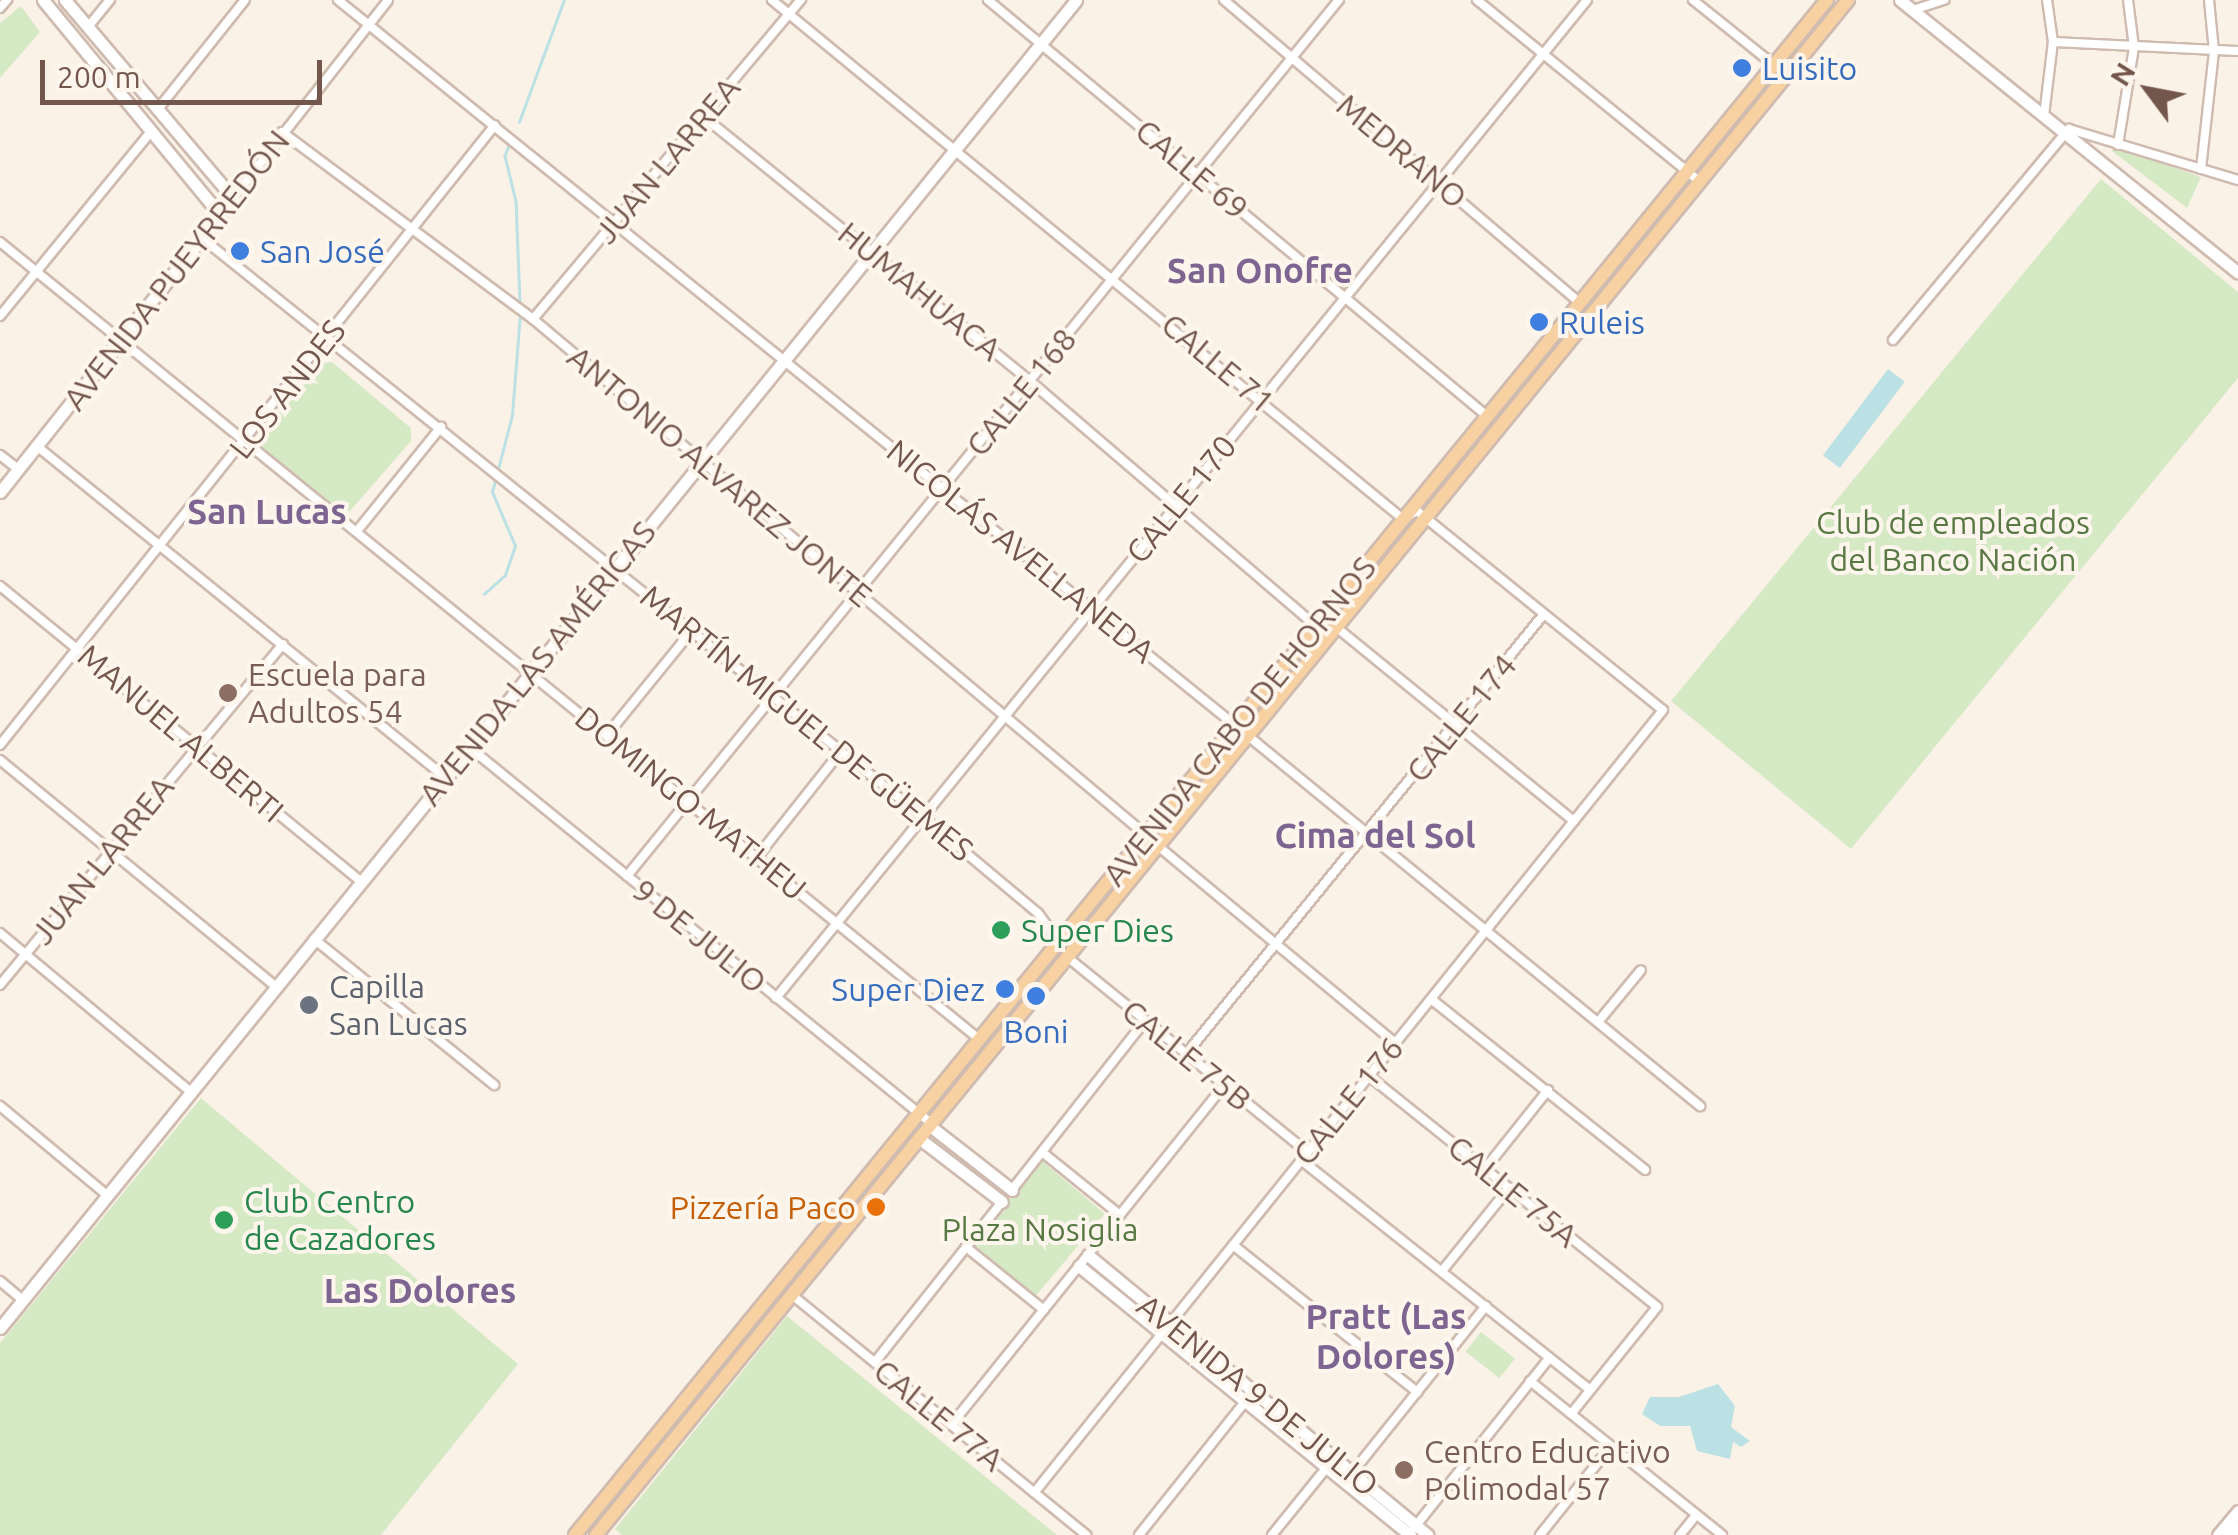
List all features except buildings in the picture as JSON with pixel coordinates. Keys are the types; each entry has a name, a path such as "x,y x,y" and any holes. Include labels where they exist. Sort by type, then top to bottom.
{"main road":[{"path":"43,0 220,215"},
{"path":"65,0 232,198"},
{"name":"AVENIDA LAS AMÉRICAS","path":"0,1328 528,670 1076,0"},
{"name":"AVENIDA CABO DE HORNOS","path":"575,1535 1826,0"},
{"name":"AVENIDA CABO DE HORNOS","path":"596,1535 1848,0"},
{"path":"1900,0 2238,273"},
{"name":"AVENIDA PUEYRREDÓN","path":"0,492 124,340 232,198"},
{"path":"931,1125 1012,1190"},
{"path":"920,1139 1002,1202"},
{"name":"AVENIDA 9 DE JULIO","path":"1088,1255 1246,1402 1411,1532 1428,1535"},
{"name":"AVENIDA 9 DE JULIO","path":"1079,1266 1254,1390 1352,1473 1411,1532"},
{"path":"2218,1535 2238,1511"},
{"path":"2231,1535 2238,1526"}],"street":[{"path":"0,8 8,0"},
{"path":"88,27 110,0"},
{"path":"158,109 245,0"},
{"name":"NICOLÁS AVELLANEDA","path":"338,0 616,221 1700,1106"},
{"name":"AVENIDA PUEYRREDÓN","path":"232,198 388,0"},
{"name":"CALLE 71","path":"772,0 956,146 1403,519"},
{"name":"JUAN LARREA","path":"533,320 801,0"},
{"name":"CALLE 69","path":"988,0 1487,416"},
{"name":"MEDRANO","path":"1224,0 1579,302"},
{"name":"CALLE 168","path":"627,876 1339,0"},
{"path":"1477,0 1700,183"},
{"name":"CALLE 170","path":"776,998 1587,0"},
{"path":"1692,0 1773,64"},
{"path":"1912,10 1944,0"},
{"path":"2044,116 2053,42 2048,0"},
{"path":"2118,145 2134,47 2128,0"},
{"path":"2200,169 2214,50 2209,0"},
{"path":"2053,42 2238,51"},
{"name":"HUMAHUACA","path":"704,117 1030,381 1316,626"},
{"name":"LOS ANDES","path":"0,745 164,546 495,124"},
{"name":"ANTONIO ALVAREZ JONTE","path":"282,132 533,320 1146,835"},
{"path":"1893,340 2063,132 2238,180"},
{"path":"0,316 150,134"},
{"name":"MARTÍN MIGUEL DE GÜEMES","path":"204,238 326,340 693,629 1038,913 1059,940 1066,958"},
{"name":"DOMINGO MATHEU","path":"0,242 979,1038"},
{"path":"357,531 441,427"},
{"path":"38,447 445,777"},
{"path":"0,455 18,470"},
{"path":"1403,519 1417,511 1544,614"},
{"name":"MANUEL ALBERTI","path":"0,586 361,882"},
{"name":"CALLE 176","path":"1034,1492 1663,710 1544,614"},
{"name":"CALLE 174","path":"1186,1054 1544,614"},
{"path":"1336,627 1458,722 1574,822"},
{"path":"607,734 693,629"},
{"name":"JUAN LARREA","path":"0,986 110,847 283,644"},
{"name":"9 DE JULIO","path":"470,747 931,1125"},
{"path":"757,857 841,752"},
{"path":"0,760 276,987"},
{"path":"1158,846 1394,1043"},
{"path":"0,932 191,1092"},
{"path":"314,940 494,1085"},
{"name":"CALLE 75B","path":"1066,958 1590,1390"},
{"path":"1598,1022 1641,970"},
{"path":"1431,998 1645,1170"},
{"path":"874,1362 1146,1021"},
{"name":"CALLE 75A","path":"1369,1076 1657,1307 1590,1390"},
{"path":"952,1425 1224,1085"},
{"path":"1485,1168 1548,1090"},
{"path":"0,1106 108,1195"},
{"path":"1042,1152 1120,1215"},
{"path":"1442,1271 1509,1188"},
{"path":"1233,1245 1416,1392"},
{"path":"966,1247 1044,1310"},
{"path":"0,1281 23,1300"},
{"name":"CALLE 77A","path":"792,1295 1086,1535"},
{"path":"1352,1473 1486,1306"},
{"path":"1411,1532 1549,1358"},
{"path":"1530,1382 1722,1535"},
{"path":"1139,1535 1254,1390"},
{"path":"1571,1414 1590,1390"},
{"path":"1540,1535 1611,1446"},
{"path":"1272,1535 1327,1467"},
{"path":"1680,1535 1696,1514"}],"green space":[{"path":"21,6 40,32 0,78 0,23"},
{"path":"2114,147 2201,177 2187,208 2112,151"},
{"name":"Club de empleados del Banco Nación","path":"2101,179 2238,292 2238,378 1851,849 1671,701"},
{"path":"332,362 411,428 411,441 350,511 339,511 262,449 259,438 323,363"},
{"name":"Club Centro de Cazadores","path":"201,1098 518,1364 381,1535 0,1535 0,1343"},
{"name":"Plaza Nosiglia","path":"1042,1161 1105,1214 1035,1296 973,1244"},
{"path":"787,1316 1057,1535 622,1535 615,1529"},
{"path":"1481,1332 1515,1358 1499,1378 1466,1352"}],"water":[{"path":"1888,369 1905,382 1840,468 1823,455"},
{"path":"1718,1384 1735,1406 1731,1427 1750,1441 1741,1447 1733,1442 1730,1459 1697,1451 1690,1426 1660,1426 1642,1414 1650,1397 1679,1397"}],"waterway":[{"path":"519,122 564,0"},
{"path":"510,143 505,156 516,201 520,302"},
{"path":"484,594 505,575 515,546 492,492 512,415 520,314"}],"place":[{"name":"Luisito","path":"1742,68"},
{"name":"San José","path":"240,251"},
{"name":"Ruleis","path":"1539,322"},
{"name":"Escuela para Adultos 54","path":"228,693"},
{"name":"Super Dies","path":"1001,930"},
{"name":"Super Diez","path":"1005,989"},
{"name":"Boni","path":"1036,996"},
{"name":"Capilla San Lucas","path":"309,1005"},
{"name":"Pizzería Paco","path":"876,1207"},
{"name":"Club Centro de Cazadores","path":"224,1220"},
{"name":"Centro Educativo Polimodal 57","path":"1404,1470"}],"district":[{"name":"San Onofre","path":"1260,270"},
{"name":"San Lucas","path":"267,511"},
{"name":"Cima del Sol","path":"1375,835"},
{"name":"Las Dolores","path":"420,1290"},
{"name":"Pratt (Las Dolores)","path":"1386,1336"}]}
